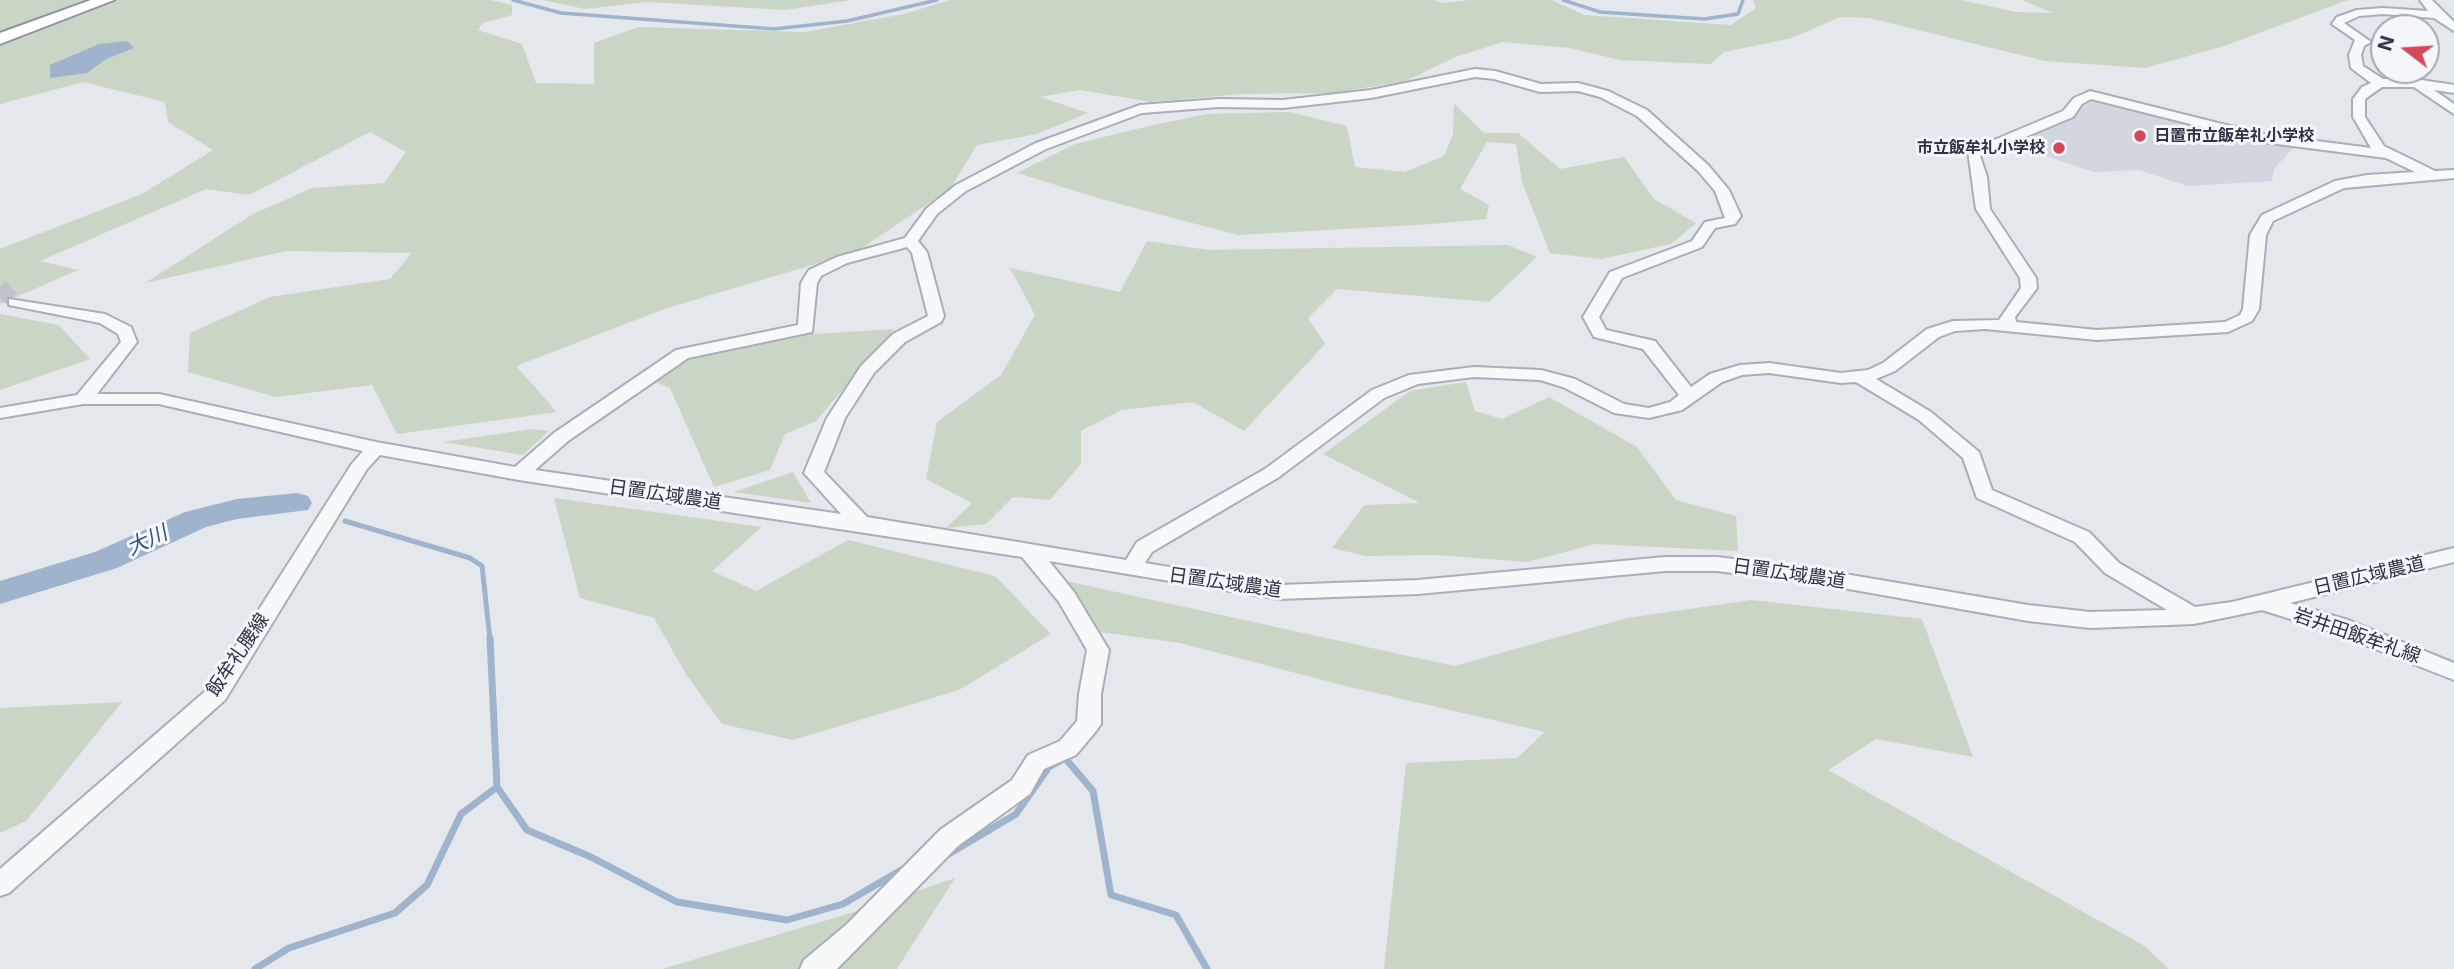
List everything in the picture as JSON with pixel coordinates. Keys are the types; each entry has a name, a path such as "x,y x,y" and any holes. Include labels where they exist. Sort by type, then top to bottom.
{"highway":[{"path":"0,39 106,0"}],"street":[{"path":"2370,76 2357,68 2354,55 2359,43 2365,42 2338,24 2342,19 2357,13 2383,11 2424,14"},
{"path":"2440,17 2454,28"},
{"path":"519,474 561,437 682,354 806,328 809,283 815,273 842,260 910,241 943,200 982,176 1053,141 1140,109 1219,103 1283,104 1371,94 1475,74 1495,75 1540,88 1578,87 1604,94 1642,113 1675,140 1722,190 1734,216 1730,221 1710,225 1697,244 1616,275 1591,317 1601,333 1649,345 1681,388 1692,396"},
{"path":"2378,84 2365,90 2359,99 2359,117 2384,154"},
{"path":"2416,84 2454,110"},
{"path":"2422,84 2454,89"},
{"path":"2008,326 2007,317 2029,288 2028,278 1983,209 1980,177 1973,154 2068,114 2078,101 2090,95 2262,138 2319,143 2384,154 2431,174"},
{"path":"1132,568 1144,547 1272,472 1378,394 1415,379 1474,372 1541,375 1569,383 1620,408 1641,412 1662,411 1728,373 1754,368 1860,377 1880,372 1941,330 1969,324 2097,335 2216,329 2238,324 2251,309 2258,235 2267,218 2340,184 2454,174"},
{"path":"861,523 814,473 836,418 867,370 899,338 933,322 936,316 919,252 910,241"},
{"path":"15,303 105,319 125,331 128,342 124,349 83,399"},
{"path":"1860,377 1925,416 1972,456 1984,494 2082,537 2112,568 2194,616"},
{"name":"日置広域農道","path":"0,413 83,399 127,397 177,401 376,449 519,474 861,523 1279,592 1329,592 1665,564 1717,564 1815,576 2041,615 2090,620 2194,616 2454,555"},
{"name":"飯牟礼腰線","path":"0,885 217,694 360,465 376,449"},
{"path":"814,969 819,968 856,934 949,838 1021,787 1036,762 1068,748 1089,724 1090,694 1098,650 1067,597 1028,550"},
{"name":"岩井田飯牟礼線","path":"2260,602 2340,626 2454,672"}],"shaded area":[{"name":"日置市立飯牟礼小学校","path":"2094,100 2294,147 2274,169 2272,181 2188,186 2139,170 2094,172 2013,145 2055,126"}],"green space":[{"path":"0,0 491,0 512,5 512,15 483,23 478,30 522,44 536,83 594,84 594,43 638,27 805,32 904,14 950,0 1434,0 1443,3 1470,0 1552,0 1584,15 1731,25 1756,8 1753,0 1961,0 2016,12 2053,13 2022,0 2348,0 2224,46 2145,68 2045,61 1869,18 1840,17 1792,38 1724,52 1711,64 1620,60 1570,48 1503,42 1455,57 1406,81 1333,93 1241,94 1151,102 1080,90 1040,97 1088,113 1037,134 977,145 950,189 856,252 667,308 516,366 557,412 397,434 372,385 276,397 188,372 190,333 270,297 390,279 412,253 286,251 145,283 253,214 312,188 384,183 406,152 370,132 249,195 206,189 40,261 78,270 0,304 0,249 142,194 213,150 168,122 165,102 83,82 0,104"},
{"path":"542,0 851,0 785,10 647,2 585,9"},
{"path":"1454,104 1484,133 1518,133 1560,169 1624,157 1654,199 1696,223 1671,244 1601,259 1550,253 1522,182 1516,144 1487,142 1460,189 1489,205 1486,219 1432,224 1238,235 1101,199 1017,173 1075,144 1149,126 1207,114 1289,112 1347,126 1355,167 1405,172 1444,156 1453,134"},
{"path":"1147,241 1208,250 1508,245 1537,257 1489,302 1337,289 1308,318 1325,344 1244,431 1193,402 1121,410 1081,431 1081,464 1050,500 1013,497 986,524 946,528 972,503 926,479 937,422 1001,375 1035,315 1010,268 1120,292"},
{"path":"0,314 59,325 90,359 0,390"},
{"path":"894,329 816,421 785,434 770,470 714,487 670,388 649,379 736,339"},
{"path":"1466,382 1475,411 1502,419 1549,397 1637,447 1676,500 1736,516 1738,551 1595,544 1527,562 1437,555 1365,556 1332,548 1364,505 1420,503 1323,454 1410,391"},
{"path":"532,429 549,431 523,455 443,442"},
{"path":"793,472 811,503 734,492"},
{"path":"554,498 762,527 712,571 756,591 848,540 995,576 1051,634 959,690 793,740 722,724 686,674 654,618 580,598"},
{"path":"1066,581 1454,666 1627,618 1751,600 1922,619 1973,757 1876,739 1828,770 2143,945 2169,969 1384,969 1406,763 1517,758 1545,732 1346,686 1180,643 1093,631"},
{"path":"122,702 26,821 0,833 0,708"},
{"path":"955,878 897,969 662,969 861,910"}],"water":[{"path":"127,41 134,48 106,59 87,73 50,78 50,65 99,44"}],"waterway":[{"path":"513,0 561,13 774,29 847,21 937,0"},
{"path":"1563,0 1600,12 1704,19 1738,14 1743,0"},
{"name":"大川","path":"0,593 106,560 196,519 237,509 297,503"},
{"path":"345,521 470,558 482,566 490,639"},
{"path":"490,638 497,787"},
{"path":"942,858 1016,814 1049,767 1065,758 1093,791 1111,895 1176,915 1207,969"},
{"path":"255,969 289,948 395,913 427,885 461,814 497,787"},
{"path":"497,787 527,830 591,857 677,902 787,920 843,904 903,869"}],"tunnel":[{"path":"0,287 15,302"}],"place":[{"name":"日置市立飯牟礼小学校","path":"2140,136"},
{"name":"市立飯牟礼小学校","path":"2059,148"}]}
